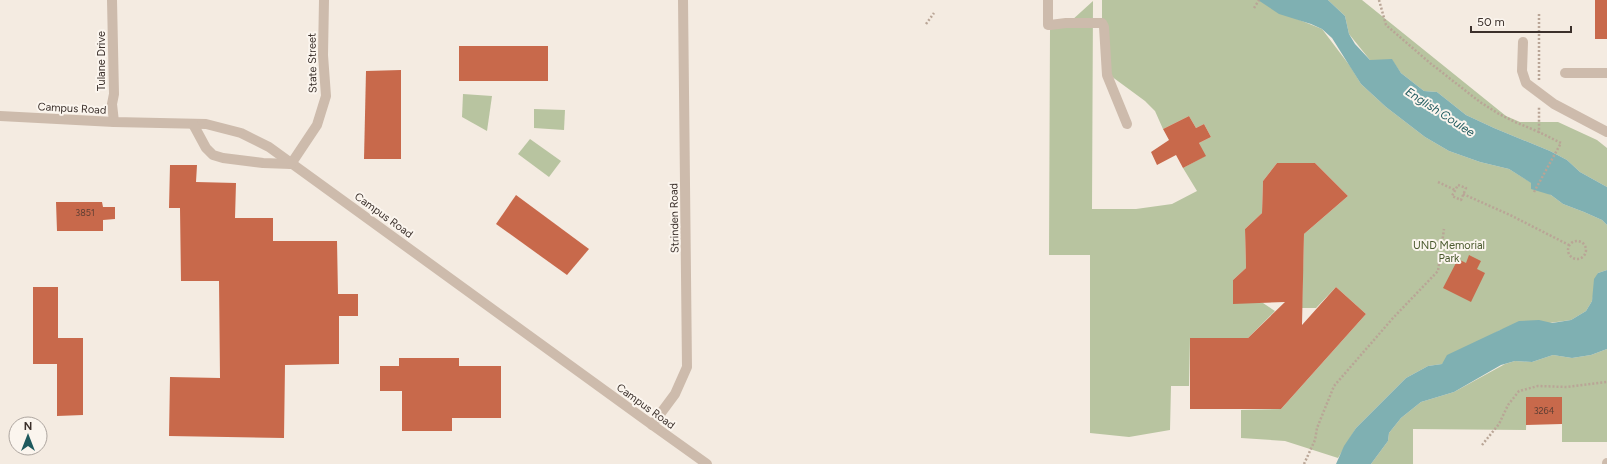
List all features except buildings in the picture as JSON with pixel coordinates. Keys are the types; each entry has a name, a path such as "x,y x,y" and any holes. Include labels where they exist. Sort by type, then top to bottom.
{"street":[{"name":"Tulane Drive","path":"112,0 114,94 112,104 114,122"},
{"name":"State Street","path":"292,164 317,125 326,96 323,55 324,0"},
{"name":"Strinden Road","path":"652,425 675,394 687,367 683,0"},
{"path":"1048,0 1049,24 1102,23 1104,27 1107,75 1127,124"},
{"path":"1522,42 1522,72 1526,83 1554,104 1607,132"},
{"path":"1565,74 1607,73"},
{"name":"Campus Road","path":"0,116 114,122 206,124 241,132 270,147 707,464"},
{"path":"193,124 206,148 213,155 263,164 292,164"}],"path":[{"path":"1254,8 1259,0"},
{"path":"1379,0 1386,24 1430,63 1480,102 1499,114 1561,143 1534,192"},
{"path":"1539,12 1539,83"},
{"path":"926,24 934,13"},
{"path":"1538,101 1539,132"},
{"path":"1438,182 1455,190"},
{"path":"1458,185 1466,188 1460,200 1452,196 1455,190 1458,185"},
{"path":"1463,194 1510,215 1569,245"},
{"path":"1304,464 1315,440 1317,428 1334,386 1393,318 1438,272 1444,229"},
{"path":"1573,241 1581,242 1585,246 1585,254 1580,258 1571,257 1568,251 1569,245 1573,241"},
{"path":"1482,445 1499,424 1508,405 1519,391 1538,386 1567,387 1607,382"}],"green space":[{"name":"UND Memorial Park","path":"1102,0 1260,0 1297,19 1322,29 1350,66 1361,84 1386,107 1425,137 1449,151 1480,162 1509,169 1563,204 1602,220 1607,225 1607,270 1598,273 1592,301 1586,311 1571,320 1500,330 1442,364 1428,366 1406,378 1356,428 1338,458 1285,441 1241,438 1241,410 1281,409 1366,314 1336,287 1316,308 1302,308 1304,234 1348,196 1315,163 1277,163 1263,181 1262,213 1245,229 1246,268 1233,280 1233,303 1263,303 1275,311 1248,338 1190,338 1189,386 1171,386 1170,430 1129,437 1090,433 1090,255 1049,255 1050,29 1071,21 1093,1 1092,209 1136,209 1172,204 1197,191 1183,168 1205,156 1199,143 1211,137 1204,124 1196,128 1189,116 1163,129 1155,111 1145,101 1111,76 1102,23"},
{"path":"1328,0 1362,0 1506,116 1520,122 1558,122 1597,140 1607,148 1607,187 1580,172 1567,160 1550,151 1466,115 1437,92 1424,91 1401,73 1392,60 1370,60 1349,34 1345,16"},
{"path":"463,94 492,96 487,131 462,117"},
{"path":"534,109 565,110 564,130 534,128"},
{"path":"530,139 561,161 549,177 518,154"},
{"path":"1607,349 1607,442 1562,442 1562,397 1527,397 1526,430 1413,429 1413,464 1371,464 1388,441 1389,433 1401,418 1421,402 1454,392 1505,364 1515,361 1532,362 1553,355 1572,358 1591,355"}],"water":[{"name":"English Coulee","path":"1258,0 1328,0 1345,16 1349,34 1355,44 1370,60 1392,59 1401,73 1424,91 1437,92 1466,115 1550,151 1567,160 1580,172 1607,187 1607,225 1602,220 1563,204 1551,195 1531,189 1531,183 1509,169 1480,162 1449,151 1425,137 1386,107 1361,84 1332,38 1322,29 1279,14"},
{"path":"1607,270 1607,349 1591,355 1572,358 1553,355 1532,362 1515,361 1501,365 1454,392 1421,402 1401,418 1389,433 1388,441 1371,464 1336,464 1344,446 1356,428 1406,378 1428,366 1442,364 1447,355 1519,321 1539,320 1552,323 1571,320 1586,311 1592,301 1594,279 1598,273"}]}
